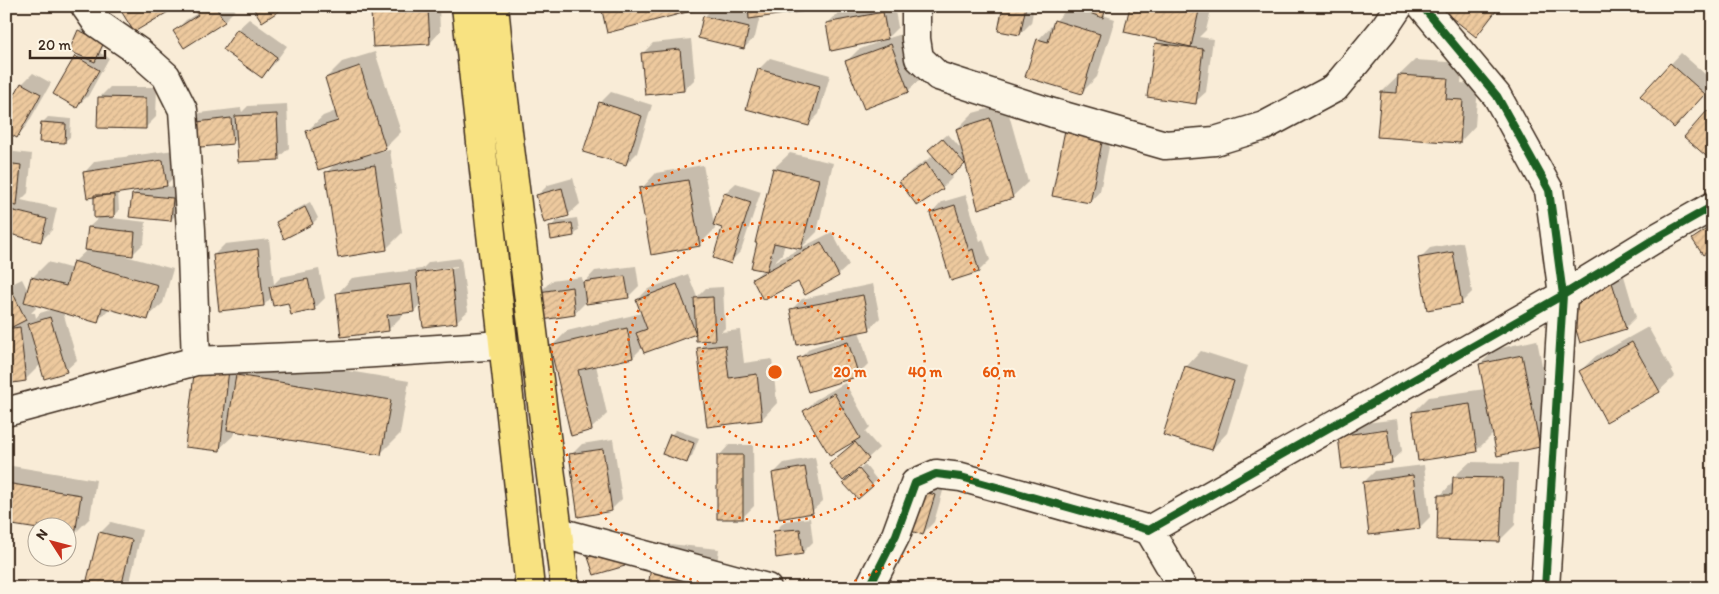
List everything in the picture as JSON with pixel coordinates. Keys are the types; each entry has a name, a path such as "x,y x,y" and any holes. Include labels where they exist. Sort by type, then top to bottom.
{"main road":[{"path":"466,6 530,588"},
{"path":"494,6 502,84 565,588"}],"street":[{"path":"85,6 97,23 139,52 166,76 183,110 191,230 196,361"},
{"path":"916,6 916,38 919,58 938,76 1053,113 1165,145 1215,142 1264,126 1335,88 1383,30 1399,6"},
{"path":"1422,6 1497,96 1549,190 1563,296 1545,588"},
{"path":"1149,530 1563,296 1650,241 1713,206"},
{"path":"6,412 196,361 344,355 502,345"},
{"path":"869,588 896,535 915,483 936,474 961,477 1149,530 1183,588"},
{"path":"559,532 767,588"}],"building":[{"path":"118,6 171,6 173,9 134,32"},
{"path":"192,6 215,6 225,22 184,48 173,31 198,15"},
{"path":"252,6 287,6 262,22"},
{"path":"601,6 710,6 607,33"},
{"path":"748,6 813,6 814,10 749,19"},
{"path":"1003,6 1026,6 1020,35 998,31"},
{"path":"1071,6 1107,6 1103,18"},
{"path":"1130,6 1200,6 1191,47 1124,32"},
{"path":"1437,6 1498,6 1499,7 1476,37"},
{"path":"428,8 430,44 373,47 371,12"},
{"path":"883,12 888,39 831,51 826,23"},
{"path":"703,16 749,27 744,49 698,38"},
{"path":"1054,20 1100,34 1082,94 1025,77 1037,39 1048,42"},
{"path":"237,29 277,57 262,78 223,50"},
{"path":"78,30 104,42 95,62 69,51"},
{"path":"1155,43 1203,49 1196,104 1147,97"},
{"path":"891,44 909,92 864,109 845,61"},
{"path":"680,49 684,91 645,95 641,53"},
{"path":"75,56 99,70 77,108 53,94"},
{"path":"1670,63 1705,94 1674,128 1640,96"},
{"path":"360,66 386,149 318,170 306,131 338,121 325,78"},
{"path":"758,69 820,86 809,126 746,109"},
{"path":"1398,75 1448,78 1446,99 1463,100 1460,143 1377,137 1381,92 1397,93"},
{"path":"21,83 41,94 17,138 6,132 6,111"},
{"path":"98,97 146,98 146,129 97,128"},
{"path":"599,102 642,116 626,165 583,152"},
{"path":"1707,111 1713,117 1713,162 1684,137"},
{"path":"277,114 279,160 238,162 235,116"},
{"path":"231,118 233,144 190,148 188,123"},
{"path":"990,118 1013,198 978,209 956,129"},
{"path":"41,122 66,124 65,143 39,142"},
{"path":"1065,130 1103,137 1090,203 1052,196"},
{"path":"942,138 965,164 951,176 928,150"},
{"path":"163,160 167,186 87,198 83,172"},
{"path":"6,163 21,165 17,206 6,204"},
{"path":"926,163 943,189 917,206 899,181"},
{"path":"375,165 387,250 338,258 325,172"},
{"path":"773,168 819,179 801,249 774,243 767,271 751,268"},
{"path":"688,180 700,246 651,255 639,188"},
{"path":"562,188 569,216 544,223 536,195"},
{"path":"724,193 751,202 731,264 713,258 722,228 713,225"},
{"path":"132,194 173,198 171,221 129,217"},
{"path":"94,195 114,195 114,217 94,218"},
{"path":"955,205 969,251 973,249 979,272 951,281 930,213"},
{"path":"305,207 313,224 284,239 276,222"},
{"path":"6,209 47,219 41,242 6,233"},
{"path":"572,223 574,236 551,240 549,226"},
{"path":"1713,225 1713,249 1703,255 1692,239"},
{"path":"88,227 135,232 133,256 85,250"},
{"path":"821,242 839,276 805,295 798,282 763,300 752,279"},
{"path":"258,249 264,306 219,311 213,255"},
{"path":"1453,252 1462,304 1427,310 1418,258"},
{"path":"73,261 158,285 148,320 102,307 98,323 24,302 31,277 66,286"},
{"path":"451,268 457,323 423,327 416,273"},
{"path":"625,276 629,298 586,304 583,282"},
{"path":"308,279 315,310 291,315 288,303 273,306 269,287"},
{"path":"1611,279 1626,329 1580,343 1565,293"},
{"path":"411,284 414,312 387,315 389,331 341,337 336,293"},
{"path":"677,284 696,334 644,353 636,333 647,329 636,300"},
{"path":"572,287 575,315 542,320 539,292"},
{"path":"11,289 26,320 6,330 6,291"},
{"path":"863,295 870,330 797,345 790,309"},
{"path":"713,297 715,340 696,341 694,298"},
{"path":"50,317 67,372 44,379 28,324"},
{"path":"20,327 26,381 6,384 6,329"},
{"path":"627,328 633,358 578,370 592,430 571,436 550,346"},
{"path":"848,342 859,376 808,392 797,358"},
{"path":"1632,342 1660,392 1606,422 1579,371"},
{"path":"725,345 729,378 757,374 762,420 707,427 697,348"},
{"path":"1522,355 1540,447 1497,456 1479,364"},
{"path":"195,366 229,369 220,451 185,447"},
{"path":"1185,366 1234,381 1212,450 1163,435"},
{"path":"236,375 391,400 381,455 227,430"},
{"path":"834,393 860,438 830,456 803,411"},
{"path":"1470,404 1477,452 1418,461 1412,412"},
{"path":"1387,429 1392,463 1342,469 1338,436"},
{"path":"670,434 694,443 687,463 662,454"},
{"path":"855,442 869,459 843,481 829,464"},
{"path":"603,449 612,511 578,517 569,454"},
{"path":"717,455 743,455 743,519 717,519"},
{"path":"805,467 813,513 779,519 772,473"},
{"path":"859,469 873,486 858,499 843,483"},
{"path":"1413,475 1420,529 1369,535 1363,482"},
{"path":"1453,477 1503,478 1500,542 1437,540 1438,495 1452,495"},
{"path":"6,483 81,495 78,516 28,516 28,527 6,524"},
{"path":"914,488 935,495 923,535 902,528"},
{"path":"800,529 803,554 776,558 773,531"},
{"path":"99,532 132,540 121,588 85,588"},
{"path":"619,547 625,566 594,575 588,557"},
{"path":"652,559 704,565 701,588 648,588"}],"cycle path":[{"path":"1422,6 1497,96 1549,190 1563,295 1545,588"},
{"path":"869,588 896,535 915,483 936,474 961,477 1149,530 1563,295 1651,241 1713,206"}]}
